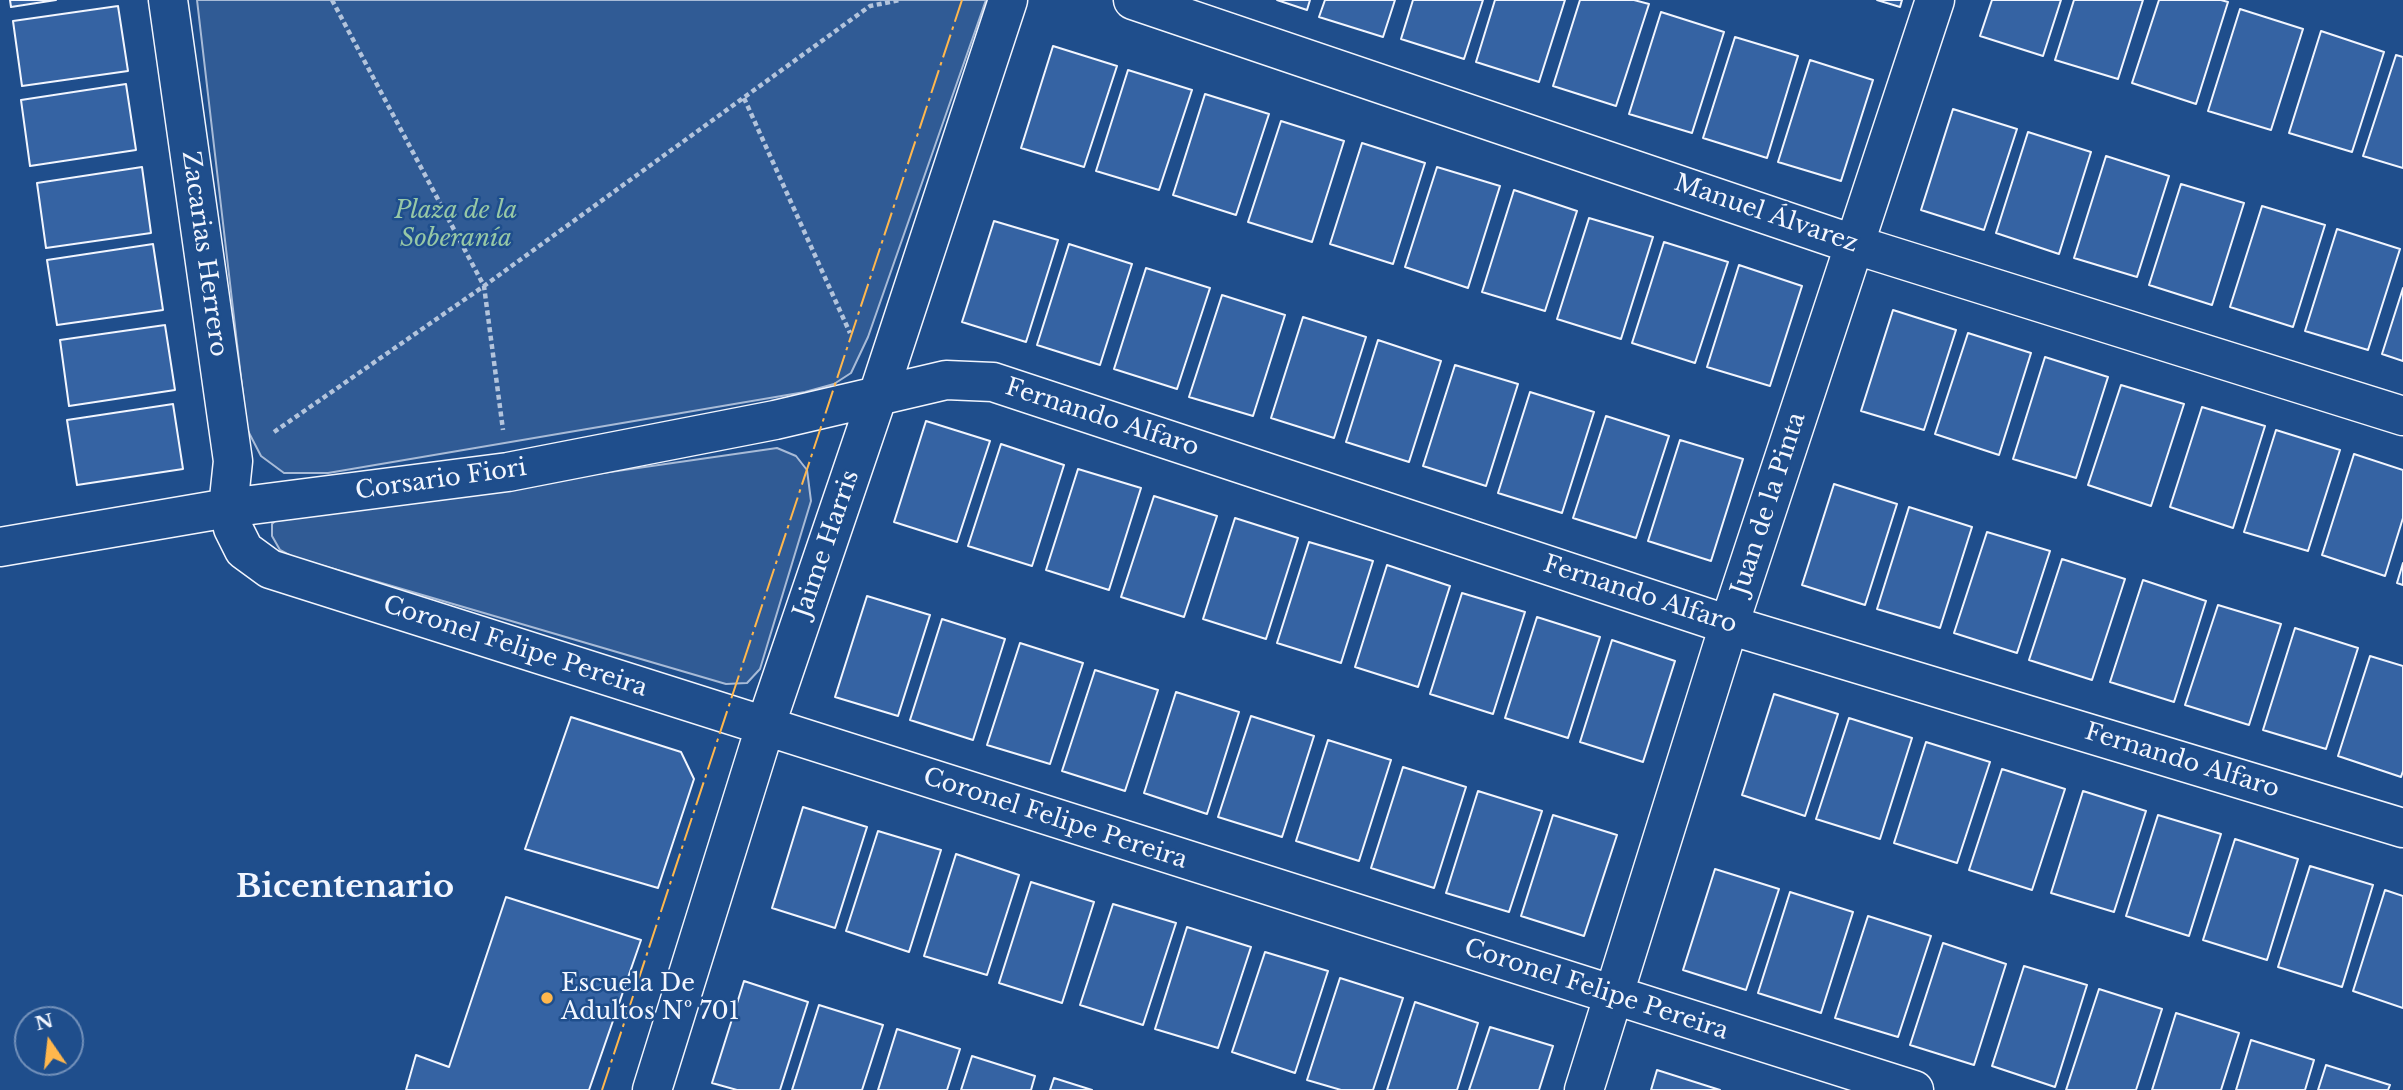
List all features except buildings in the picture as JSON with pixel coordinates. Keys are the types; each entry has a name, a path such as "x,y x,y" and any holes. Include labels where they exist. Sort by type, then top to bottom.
{"street":[{"name":"Zacarias Herrero","path":"168,0 233,461 228,508"},
{"name":"Jaime Harris","path":"652,1090 765,727 1008,0"},
{"name":"Manuel Álvarez","path":"1133,0 1856,245 2403,416"},
{"name":"Juan de la Pinta","path":"1584,1090 1729,625 1935,0"},
{"name":"Fernando Alfaro","path":"878,395 946,380 993,382 1729,625 2403,828"},
{"name":"Corsario Fiori","path":"0,547 228,508 508,472 775,420 878,395"},
{"name":"Coronel Felipe Pereira","path":"228,508 233,528 244,550 270,569 1914,1090"}],"path":[{"path":"332,0 484,286 508,472"},
{"path":"233,461 484,286 870,6 901,0"},
{"path":"744,98 850,333"}],"shaded area":[{"name":"Plaza de la Soberanía","path":"197,0 986,0 868,337 851,373 834,384 805,392 328,473 284,473 261,456 247,429"},
{"path":"777,448 796,456 807,470 811,501 760,669 747,683 726,684 293,557 280,550 272,536 272,524 276,520"}],"power":[{"path":"602,1090 962,0"}],"place":[{"name":"Escuela De Adultos Nº 701","path":"547,998"}],"district":[{"name":"Bicentenario","path":"345,888"}]}
